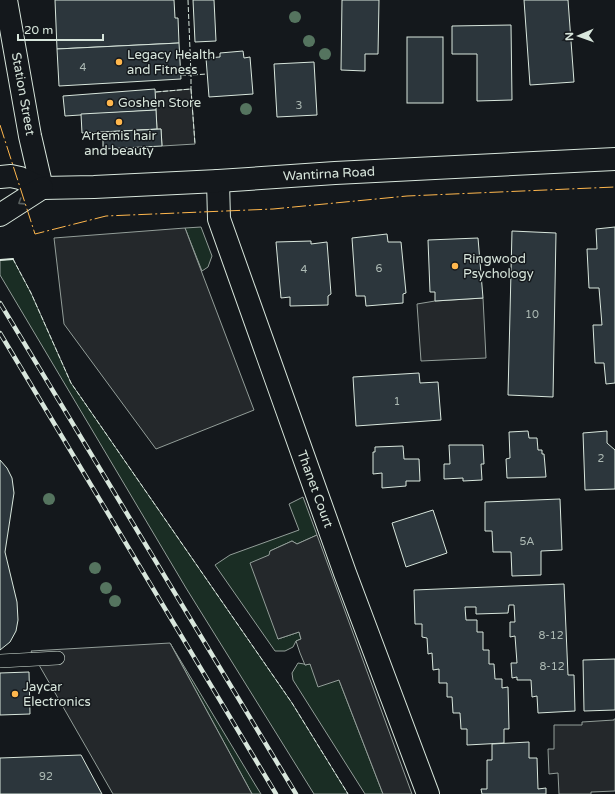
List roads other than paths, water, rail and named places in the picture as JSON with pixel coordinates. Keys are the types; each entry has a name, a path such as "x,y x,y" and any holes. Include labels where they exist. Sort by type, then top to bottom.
{"main road":[{"name":"Station Street","path":"6,0 30,136 42,188"},
{"name":"Wantirna Road","path":"0,177 10,176 20,178 42,188 106,187 335,173 615,159"},
{"name":"Thanet Court","path":"218,181 219,219 345,573 428,794"},
{"path":"0,215 42,188"}],"lane":[{"path":"0,661 58,658"}],"railway":[{"path":"0,303 296,794"},
{"path":"0,333 276,794"}],"place":[{"name":"Legacy Health and Fitness","path":"119,62"},
{"name":"Goshen Store","path":"110,103"},
{"name":"Artemis hair and beauty","path":"119,122"},
{"name":"Ringwood Psychology","path":"455,266"},
{"name":"Jaycar Electronics","path":"15,694"}]}
